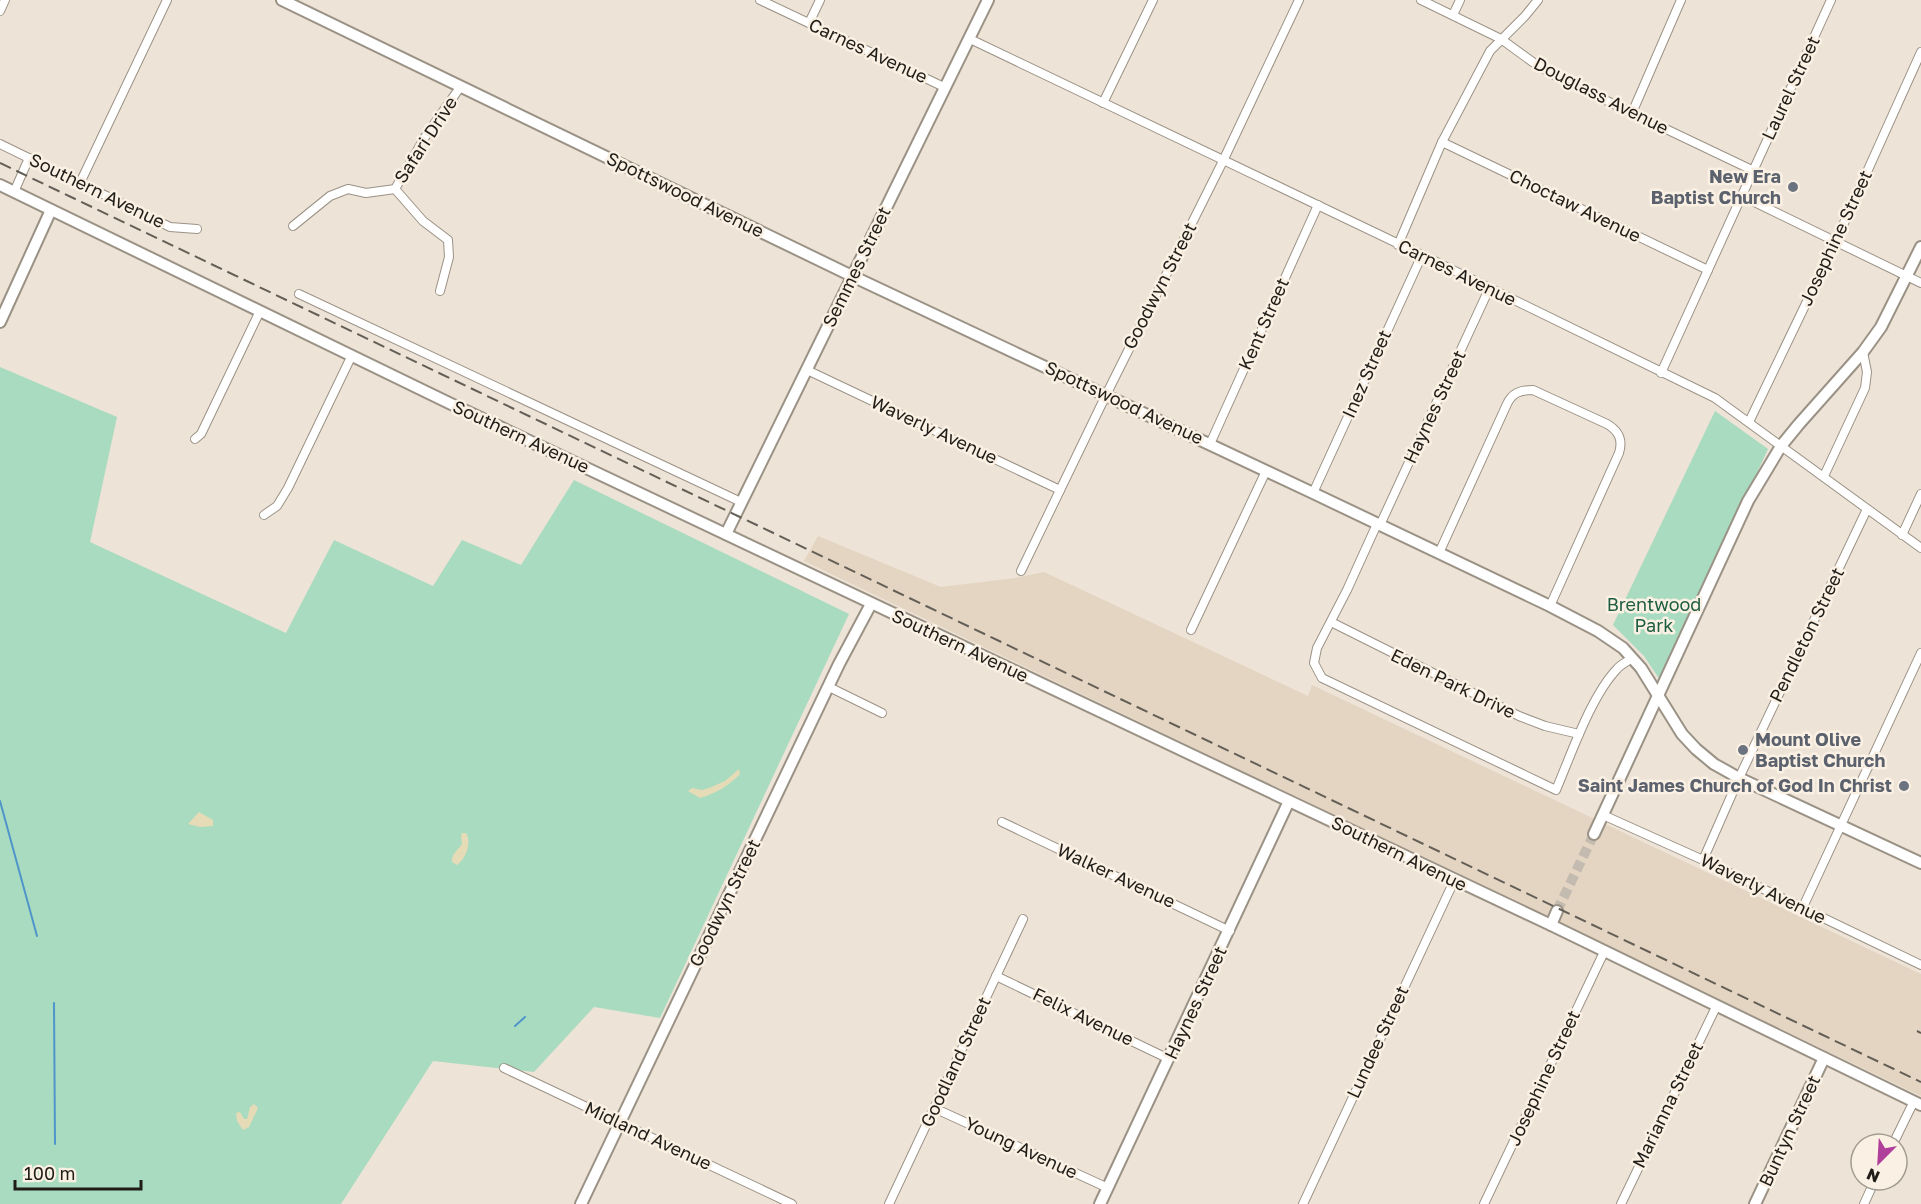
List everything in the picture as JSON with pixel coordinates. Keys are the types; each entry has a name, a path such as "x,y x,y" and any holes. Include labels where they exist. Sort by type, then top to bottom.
{"main road":[{"name":"Spottswood Avenue","path":"282,0 852,276 1313,493 1598,631 1623,648 1641,668 1682,734 1714,764 1921,863"},
{"name":"Semmes Street","path":"726,534 988,0"},
{"name":"Southern Avenue","path":"0,185 447,402 1289,801 1917,1103"},
{"path":"0,322 51,210"},
{"path":"1594,834 1748,501 1781,446 1863,352 1881,327 1921,247"},
{"name":"Goodwyn Street","path":"581,1204 871,604"},
{"name":"Haynes Street","path":"1100,1204 1289,801"},
{"path":"1551,926 1557,912"},
{"name":"Buntyn Street","path":"1755,1204 1824,1058"}],"street":[{"path":"0,11 5,0"},
{"path":"80,183 166,0"},
{"name":"Carnes Avenue","path":"760,0 944,87"},
{"path":"809,23 820,0"},
{"path":"1103,104 1153,0"},
{"name":"Goodwyn Street","path":"1021,571 1223,161 1299,0"},
{"name":"Douglass Avenue","path":"1421,0 1501,39 1546,71 1752,170"},
{"path":"1453,15 1460,0"},
{"path":"1398,245 1442,142 1490,51 1538,0"},
{"path":"1632,113 1681,0"},
{"name":"Laurel Street","path":"1661,373 1831,0"},
{"name":"Carnes Avenue","path":"970,39 1715,398 1921,548"},
{"name":"Josephine Street","path":"1749,422 1835,243 1921,52"},
{"name":"Safari Drive","path":"293,226 330,196 348,189 366,193 394,189 425,137 461,86"},
{"name":"Choctaw Avenue","path":"1442,142 1708,270"},
{"name":"Southern Avenue","path":"0,144 170,227 197,229"},
{"path":"14,192 29,158"},
{"path":"394,189 423,221 448,240 449,257 440,291"},
{"path":"1742,196 1921,283"},
{"name":"Kent Street","path":"1210,444 1318,205"},
{"name":"Inez Street","path":"1313,493 1422,255"},
{"name":"Haynes Street","path":"1489,289 1378,525 1317,648 1314,663 1322,678 1556,790 1579,735"},
{"name":"Southern Avenue","path":"299,294 741,502"},
{"path":"195,439 201,434 260,311"},
{"path":"1824,476 1864,388 1867,372 1863,352"},
{"path":"264,515 277,506 288,488 352,355"},
{"name":"Waverly Avenue","path":"807,370 1060,490"},
{"path":"1439,553 1513,395 1533,390 1612,427 1622,443 1619,453 1550,606"},
{"path":"1191,630 1266,471"},
{"path":"1902,535 1921,494"},
{"name":"Pendleton Street","path":"1703,860 1739,777 1867,509"},
{"name":"Eden Park Drive","path":"1331,622 1519,716 1579,735"},
{"path":"1803,908 1921,653"},
{"path":"1579,735 1604,684 1618,667 1632,658"},
{"path":"829,687 882,713"},
{"name":"Waverly Avenue","path":"1603,815 1703,860 1921,965"},
{"name":"Walker Avenue","path":"1002,822 1230,931"},
{"name":"Lundee Street","path":"1303,1204 1454,881"},
{"name":"Goodland Street","path":"889,1204 1023,919"},
{"name":"Josephine Street","path":"1484,1204 1604,952"},
{"name":"Felix Avenue","path":"996,976 1169,1059"},
{"name":"Marianna Street","path":"1621,1204 1716,1007"},
{"name":"Midland Avenue","path":"504,1068 792,1204"},
{"path":"1900,1132 1917,1103"},
{"name":"Young Avenue","path":"934,1108 1108,1188"}],"shaded area":[{"path":"818,536 941,587 1044,572 1308,696 1312,685 1921,974 1921,1096 804,561"}],"green space":[{"path":"0,367 117,417 90,542 286,633 334,540 433,586 462,540 521,565 574,480 849,614 660,1018 594,1007 534,1072 433,1061 341,1204 0,1204"},
{"name":"Brentwood Park","path":"1715,411 1768,449 1660,680 1644,656 1613,625"}],"sand":[{"path":"739,769 740,774 736,778 711,794 700,798 688,791 692,788 702,790 709,788 725,781"},
{"path":"199,812 213,820 213,826 200,827 188,824"},
{"path":"462,833 466,833 468,837 468,845 463,859 457,865 452,862 452,859 462,844"},
{"path":"254,1104 258,1108 249,1127 243,1130 237,1121 236,1113 240,1112 244,1119 247,1119 250,1107"}],"waterway":[{"path":"0,801 37,936"},
{"path":"54,1003 55,1144"},
{"path":"515,1026 525,1017"}],"tunnel":[{"path":"1557,911 1594,834"}],"railway":[{"path":"0,163 1921,1082"},
{"path":"1917,1031 1921,1033"}],"place":[{"name":"New Era Baptist Church","path":"1793,187"},
{"name":"Mount Olive Baptist Church","path":"1743,750"},
{"name":"Saint James Church of God In Christ","path":"1904,786"}]}
